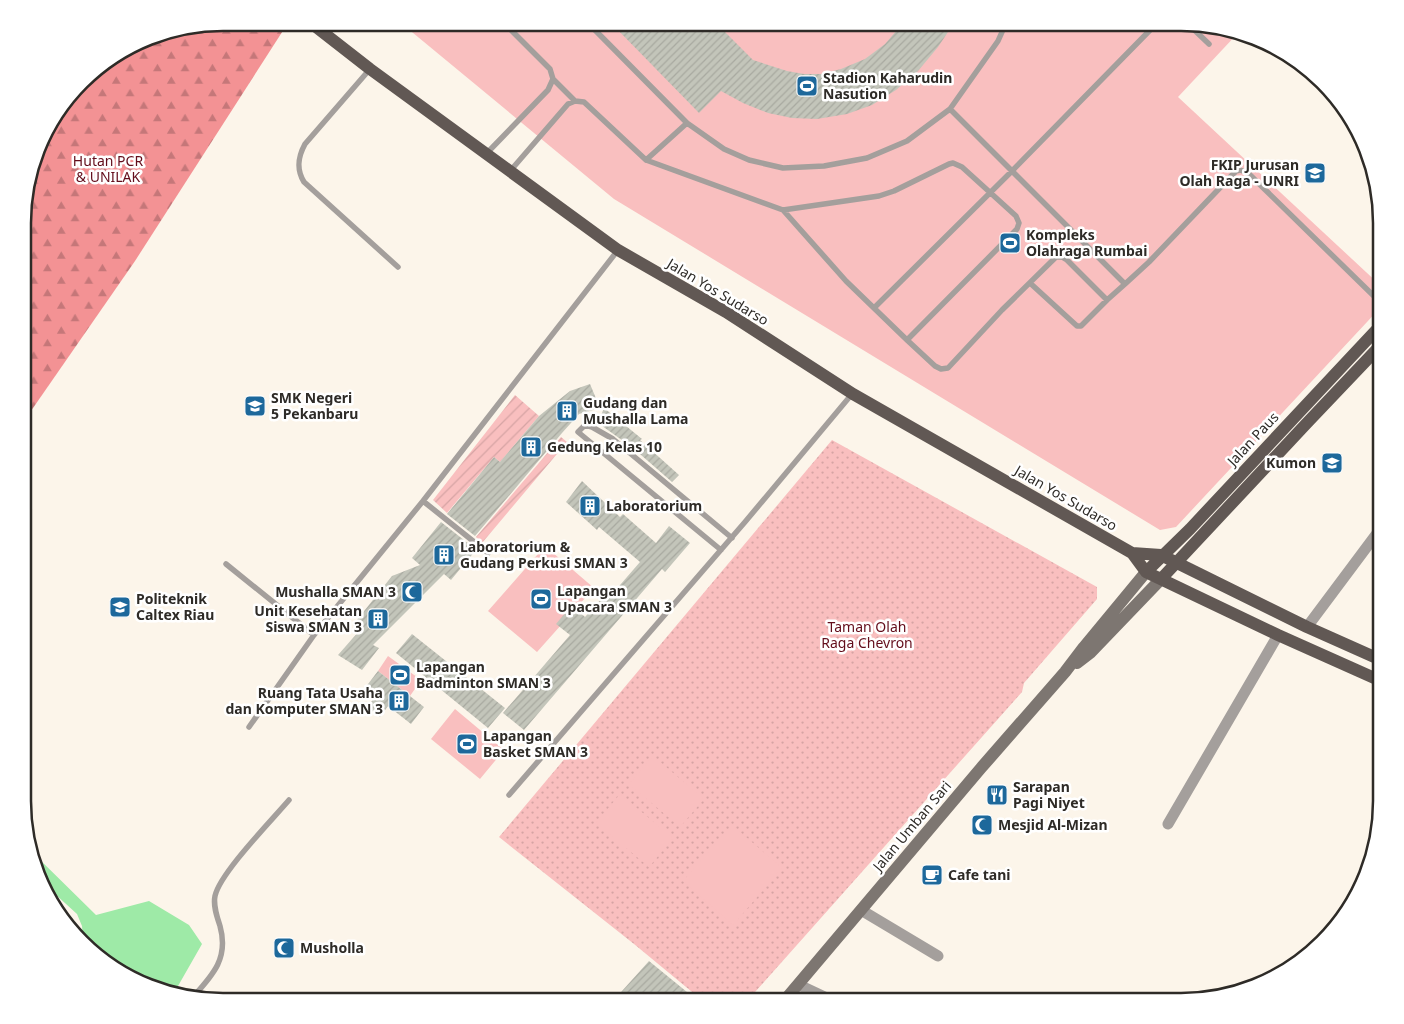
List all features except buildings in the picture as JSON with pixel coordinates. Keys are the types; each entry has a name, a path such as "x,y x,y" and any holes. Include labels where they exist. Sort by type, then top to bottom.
{"main road":[{"name":"Jalan Yos Sudarso","path":"322,31 370,69 511,170 618,250 726,312 853,394 1132,553 1146,572"},
{"name":"Jalan Paus","path":"1146,572 1190,528 1373,334"},
{"name":"Jalan Paus","path":"1162,578 1373,353"},
{"name":"Jalan Yos Sudarso","path":"1132,553 1161,555 1307,627 1373,656"},
{"path":"1146,572 1278,635 1373,677"},
{"name":"Jalan Umban Sari","path":"792,993 981,768 1066,672 1084,647 1146,572"},
{"name":"Jalan Umban Sari","path":"1066,672 1090,653 1162,578"}],"street":[{"path":"1307,627 1373,539"},
{"path":"1168,824 1278,635"},
{"path":"861,910 938,956"},
{"path":"799,985 816,993"}],"lane":[{"path":"512,31 550,70 553,79 575,101"},
{"path":"596,31 688,123 724,149 749,160 783,168 824,166 867,158 906,141 950,109 998,41 1002,31"},
{"path":"874,308 1150,31"},
{"path":"1197,32 1210,44"},
{"path":"370,69 305,144 299,158 299,168 304,182 398,267"},
{"path":"487,153 548,90 553,79"},
{"path":"511,170 568,104 575,101 584,102 646,160 782,210 846,280 907,340 935,366 941,369 948,368 1056,257 1062,257 1067,260 1107,300"},
{"path":"950,109 1125,284"},
{"path":"646,160 688,123"},
{"path":"782,210 879,196 954,163 962,166 1016,216 1019,223 1017,229 907,340"},
{"path":"1030,282 1077,326 1081,326 1149,262 1236,171 1242,170 1248,173 1373,295"},
{"path":"249,727 314,636 618,250"},
{"path":"509,795 732,538 853,394"},
{"path":"721,550 578,432 585,425 613,439 732,538"},
{"path":"423,500 488,553"},
{"path":"226,564 314,636"},
{"path":"198,991 215,972 223,950 215,897 223,877 289,800"}],"green space":[{"name":"Hutan PCR & UNILAK","path":"283,31 135,261 31,411 31,224 33,198 41,162 57,127 71,106 97,79 106,71 138,51 162,41 198,33"},
{"name":"Kompleks Olahraga Rumbai","path":"411,31 1180,31 1206,33 1233,39 1178,97 1373,279 1373,316 1176,527 1160,530 614,199"},
{"path":"515,395 539,416 500,462 494,457 447,513 433,500"},
{"path":"561,437 567,442 482,543 476,537"},
{"name":"Taman Olah Raga Chevron","path":"832,440 1097,587 1097,599 1024,683 1022,692 754,993 693,993 499,837"},
{"name":"Lapangan Upacara SMAN 3","path":"545,546 594,588 537,652 488,611"},
{"name":"Lapangan Badminton SMAN 3","path":"388,656 421,680 410,696 378,671"},
{"name":"Lapangan Basket SMAN 3","path":"455,709 504,750 480,779 431,739"},
{"path":"653,756 704,799 680,827 629,784"},
{"path":"620,794 673,838 649,867 596,823"},
{"path":"732,825 782,868 733,925 683,881"}],"shaded area":[{"path":"41,861 96,915 149,901 189,925 202,944 178,987 138,973 106,953 82,930 77,914 56,895"}],"place":[{"name":"Stadion Kaharudin Nasution","path":"807,86"},
{"name":"FKIP Jurusan Olah Raga - UNRI","path":"1315,173"},
{"name":"Kompleks Olahraga Rumbai","path":"1010,243"},
{"name":"SMK Negeri 5 Pekanbaru","path":"255,406"},
{"name":"Gudang dan Mushalla Lama","path":"567,411"},
{"name":"Gedung Kelas 10","path":"531,447"},
{"name":"Kumon","path":"1332,463"},
{"name":"Laboratorium","path":"590,506"},
{"name":"Laboratorium & Gudang Perkusi SMAN 3","path":"444,555"},
{"name":"Mushalla SMAN 3","path":"412,592"},
{"name":"Lapangan Upacara SMAN 3","path":"541,599"},
{"name":"Politeknik Caltex Riau","path":"120,607"},
{"name":"Unit Kesehatan Siswa SMAN 3","path":"378,619"},
{"name":"Lapangan Badminton SMAN 3","path":"400,675"},
{"name":"Ruang Tata Usaha dan Komputer SMAN 3","path":"399,701"},
{"name":"Lapangan Basket SMAN 3","path":"467,744"},
{"name":"Sarapan Pagi Niyet","path":"997,795"},
{"name":"Mesjid Al-Mizan","path":"982,825"},
{"name":"Cafe tani","path":"932,875"},
{"name":"Musholla","path":"284,948"}]}
